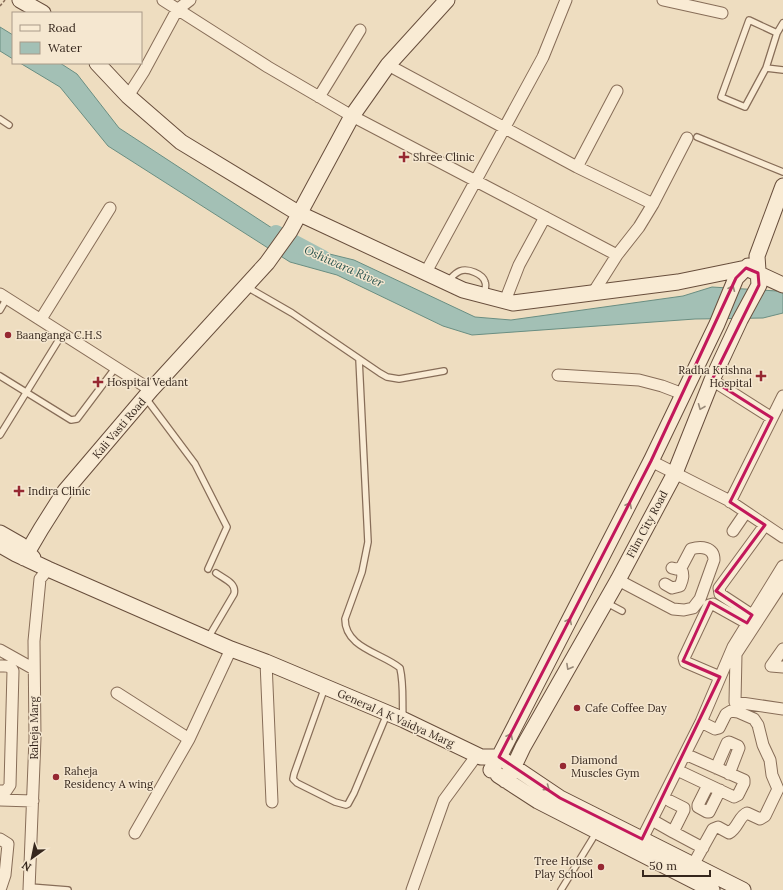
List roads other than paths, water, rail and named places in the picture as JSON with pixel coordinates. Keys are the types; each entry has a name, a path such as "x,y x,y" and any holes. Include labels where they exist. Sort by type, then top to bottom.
{"street":[{"path":"20,0 41,12"},
{"path":"163,0 268,67 352,116 617,255"},
{"path":"128,96 144,71 177,10 190,0"},
{"name":"Kali Vasti Road","path":"34,560 65,491 148,393 267,263 290,231 298,213 352,116 388,65 447,0"},
{"path":"426,272 543,57 566,0"},
{"path":"663,0 722,13"},
{"path":"320,97 360,30"},
{"path":"98,64 128,96 180,142 298,213 463,290 513,303 678,282 752,270 783,285"},
{"path":"388,65 577,167 653,204"},
{"path":"577,167 617,91"},
{"path":"593,293 617,255 639,227 692,138"},
{"name":"Film City Road","path":"505,780 604,602 618,580 675,473 712,380 759,285 752,270 783,186"},
{"path":"41,319 110,208"},
{"path":"505,301 519,265 545,217"},
{"path":"491,770 652,461 736,278 752,270"},
{"path":"4,296 116,367 148,393"},
{"path":"705,347 723,356"},
{"path":"558,375 638,380 662,386 683,394"},
{"path":"712,380 772,418"},
{"path":"730,502 783,396"},
{"path":"652,461 730,502 783,537"},
{"path":"731,530 744,511"},
{"path":"749,619 720,594 719,588 765,525"},
{"name":"General A K Vaidya Marg","path":"0,533 21,545 34,560"},
{"name":"General A K Vaidya Marg","path":"0,545 231,649 266,662 404,720 479,756 499,757"},
{"path":"618,580 673,609 684,610 693,608 700,599 714,560 714,555 710,550 700,546 691,549 676,568 683,574 683,580 680,586 672,588 665,584"},
{"name":"Raheja Marg","path":"30,888 35,738 34,641 40,579 34,560"},
{"path":"642,838 701,722 733,647 783,566"},
{"path":"783,582 736,654 734,702 783,709"},
{"path":"720,677 685,662 684,658 709,605 713,604 749,619"},
{"path":"135,833 189,739 231,649"},
{"path":"783,649 771,666 783,667"},
{"path":"0,650 34,669"},
{"path":"266,662 272,802"},
{"path":"0,666 8,666 12,668 13,671 10,785 6,791 0,791"},
{"path":"117,693 189,739"},
{"path":"693,865 713,829 718,827 729,833 734,830 744,814 748,813 760,818 765,816 778,789 770,769 770,760 763,745 758,725 754,719 738,712 731,711 726,714 719,728 715,729 701,722"},
{"path":"716,768 726,743 729,742 738,746 739,748 729,774"},
{"path":"677,770 734,797 738,796 744,780 685,754"},
{"path":"412,890 444,800 479,756 491,770 538,802 712,890"},
{"path":"499,757 560,798 743,890"},
{"path":"708,785 698,805 698,807 707,812 709,812 720,790"},
{"path":"0,800 33,801"},
{"path":"670,801 684,808 673,832"},
{"path":"652,820 703,848"},
{"path":"0,839 8,844 5,874 0,887"}],"lane":[{"path":"777,33 749,20 721,97 745,107 766,68 777,33 783,23"},
{"path":"766,68 783,70"},
{"path":"0,119 9,125"},
{"path":"692,138 783,172"},
{"path":"447,282 458,272 466,270 471,271 485,282 486,285 484,296"},
{"path":"246,286 292,313 380,373 399,379 444,371"},
{"path":"0,310 4,296"},
{"path":"0,434 63,333"},
{"path":"360,359 368,542 362,572 345,619 345,627 355,641 361,646 400,668 403,682 402,701 404,720"},
{"path":"0,376 71,420 75,421 116,367"},
{"path":"148,393 195,464 226,527 208,568"},
{"path":"208,639 235,590 233,584 216,573"},
{"path":"604,602 622,611"},
{"path":"325,687 309,729 293,779 297,783 335,802 346,805 348,804 387,713"},
{"path":"561,890 597,832"},
{"path":"30,888 68,890"}],"water":[{"path":"0,27 12,34 12,58 0,51"},
{"path":"22,64 62,64 77,74 119,128 301,247 354,260 475,317 511,320 683,296 712,287 777,291 783,282 783,313 763,318 695,319 472,335 443,326 337,275 290,262 108,146 60,87"}],"waterway":[{"name":"Oshiwara River","path":"276,233 323,258"}],"place":[{"name":"Shree Clinic","path":"404,157"},
{"name":"Baanganga C.H.S","path":"8,335"},
{"name":"Radha Krishna Hospital","path":"761,376"},
{"name":"Hospital Vedant","path":"98,382"},
{"name":"Indira Clinic","path":"19,491"},
{"name":"Cafe Coffee Day","path":"577,708"},
{"name":"Diamond Muscles Gym","path":"563,766"},
{"name":"Raheja Residency A wing","path":"56,777"},
{"name":"Tree House Play School","path":"601,867"}]}
